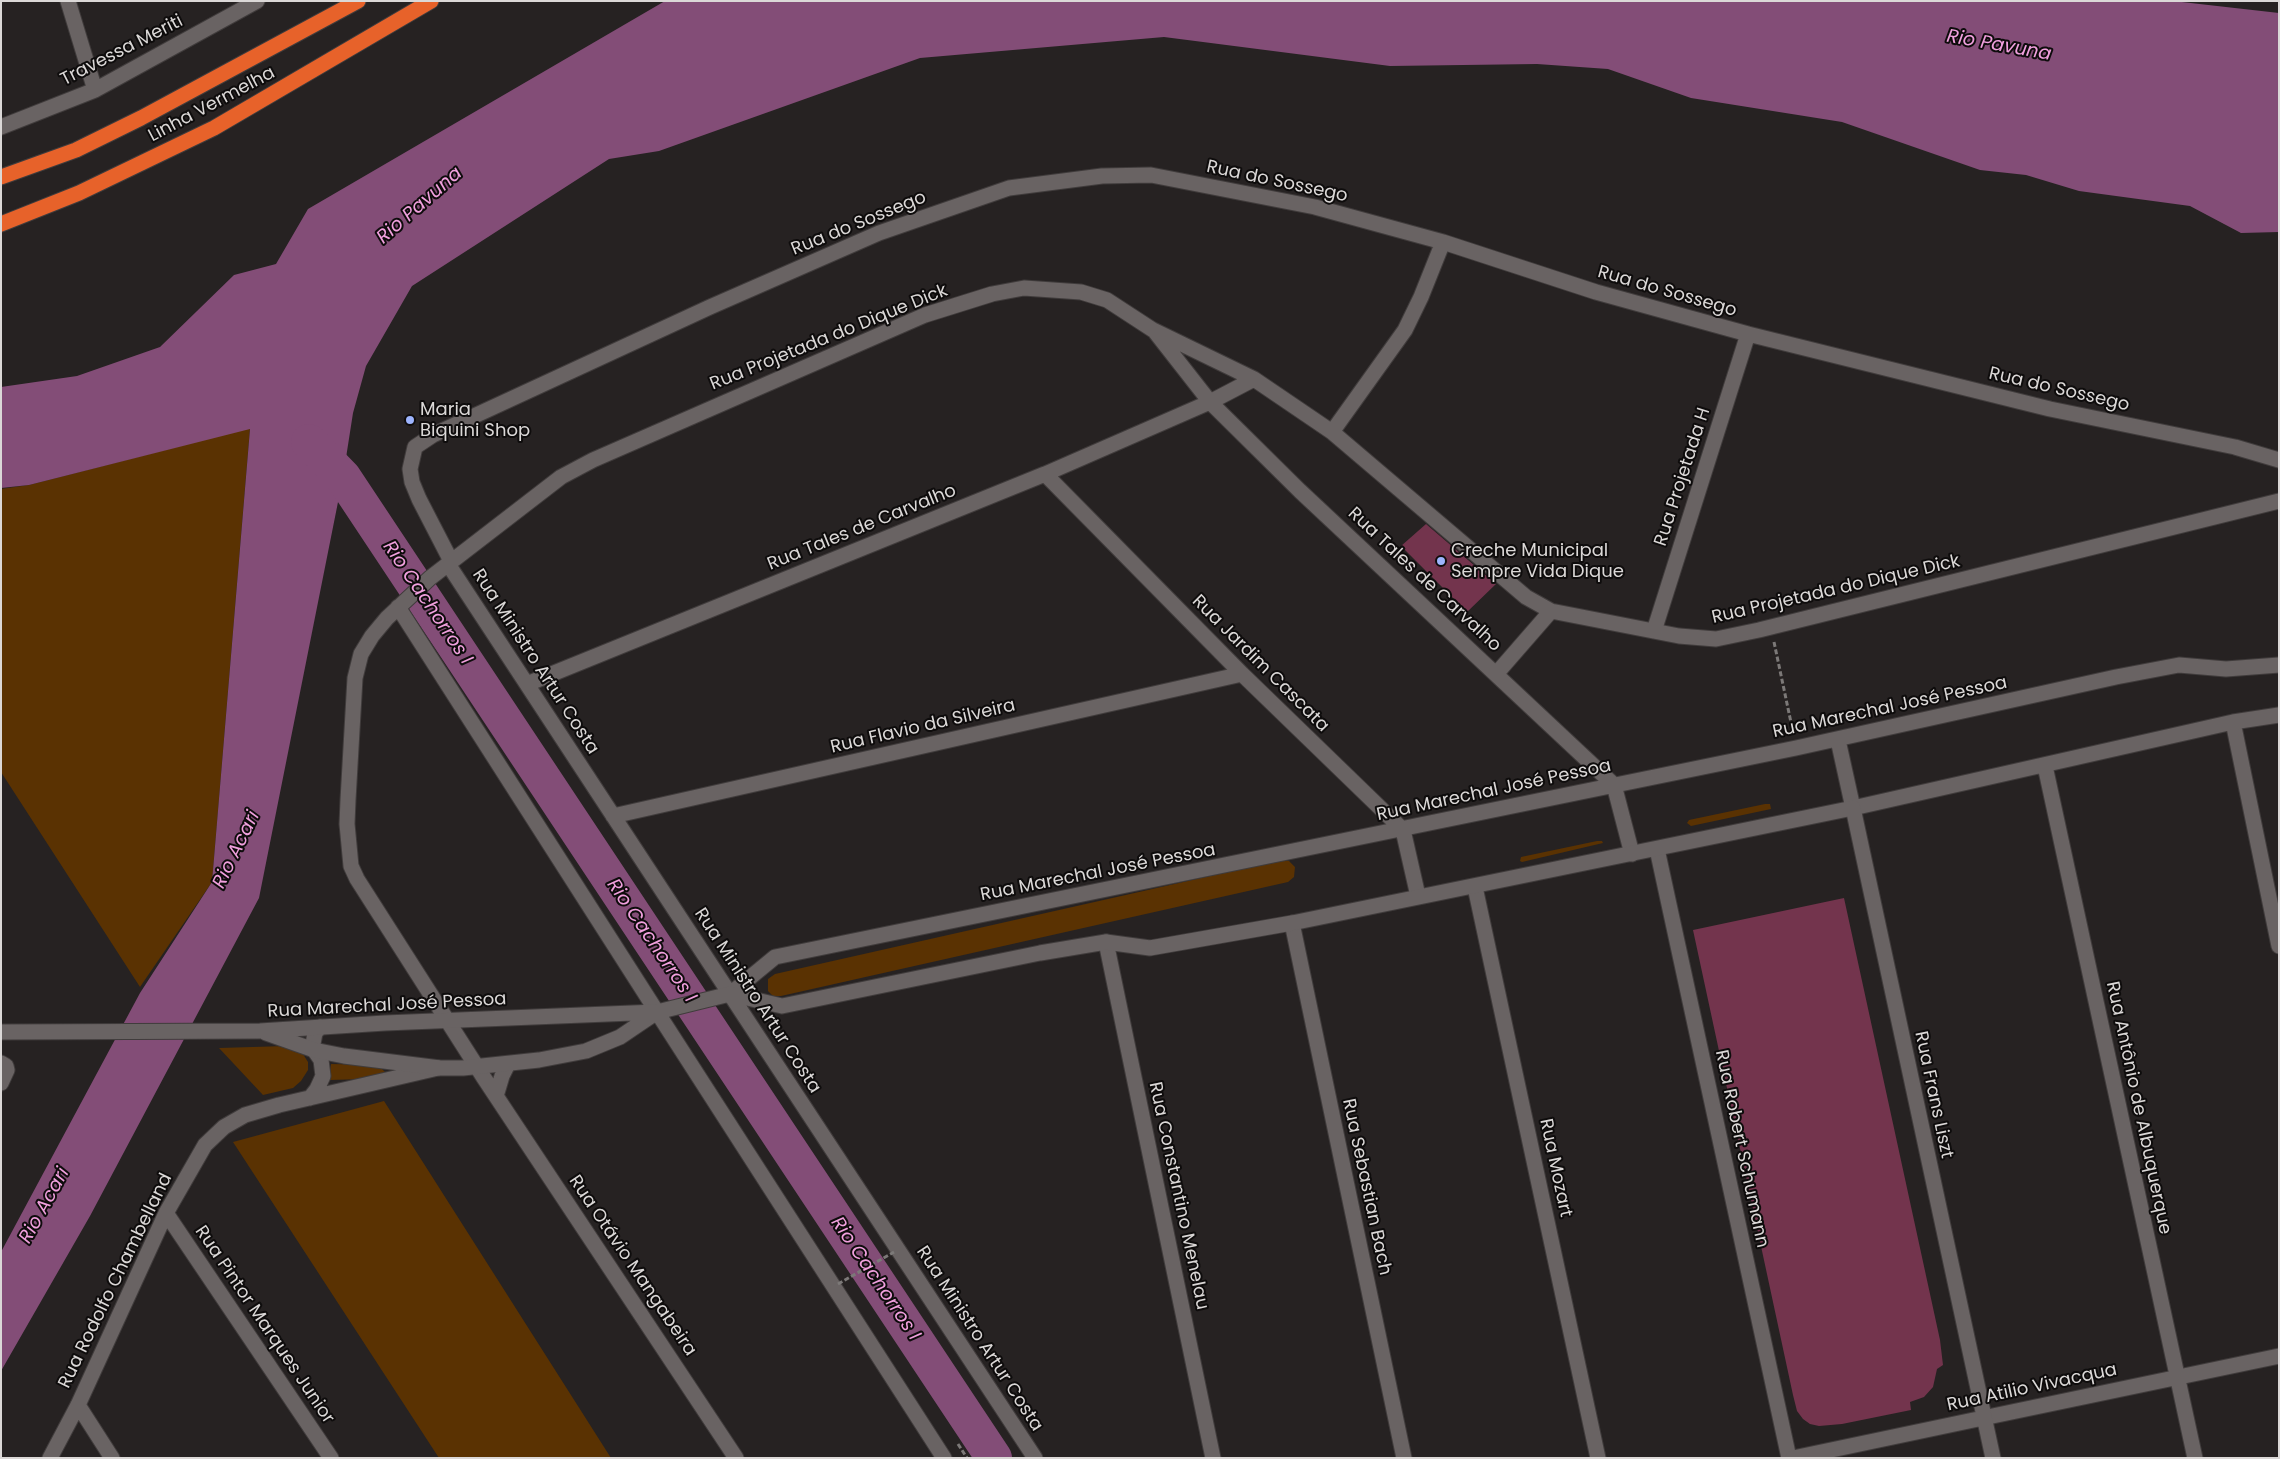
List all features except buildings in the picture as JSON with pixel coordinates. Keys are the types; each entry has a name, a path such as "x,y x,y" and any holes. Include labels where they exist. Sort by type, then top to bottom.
{"highway":[{"name":"Linha Vermelha","path":"1,177 76,150 141,118 358,1"},
{"name":"Linha Vermelha","path":"1,224 78,193 214,128 431,1"}],"street":[{"path":"68,1 95,90"},
{"name":"Travessa Meriti","path":"1,127 95,90 257,1"},
{"name":"Rua do Sossego","path":"450,563 412,482 411,458 416,447 427,439 710,306 879,233 1009,188 1102,176 1151,175 1316,207 1443,242 1596,292 1748,334 2050,409 2235,447 2279,460"},
{"path":"1332,432 1405,330 1421,297 1443,242"},
{"name":"Rua Projetada do Dique Dick","path":"430,578 561,476 593,460 925,315 992,294 1024,288 1081,292 1107,300 1153,330 1254,379 1332,432 1526,597 1551,610 1679,636 1716,639 1770,627 2279,501"},
{"name":"Rua Tales de Carvalho","path":"1153,330 1210,402 1300,491 1614,784"},
{"name":"Rua Projetada H","path":"1654,630 1748,334"},
{"name":"Rua Tales de Carvalho","path":"527,684 1044,474 1210,402 1254,379"},
{"name":"Rua Jardim Cascata","path":"1044,474 1242,674 1402,830"},
{"name":"Rua Ministro Artur Costa","path":"450,563 613,816 1034,1458"},
{"name":"Rua Otávio Mangabeira","path":"430,578 402,602 372,636 361,654 355,678 348,800 348,847 351,866 357,879 477,1067 736,1458"},
{"path":"402,602 657,1012 944,1458"},
{"path":"1497,673 1551,610"},
{"name":"Rua Marechal José Pessoa","path":"730,994 775,957 1402,830 1614,784 1838,740 2179,665 2226,669 2279,665"},
{"name":"Rua Flavio da Silveira","path":"613,816 1242,674"},
{"name":"Rua Marechal José Pessoa","path":"260,1031 657,1012 730,994 782,1006 1040,953 1106,942 1150,948 1292,923 1853,808 2045,766 2232,722 2279,715"},
{"path":"2232,722 2279,946"},
{"name":"Rua Frans Liszt","path":"1838,740 1993,1458"},
{"name":"Rua Antônio de Albuquerque","path":"2045,766 2195,1458"},
{"path":"1614,784 1632,854"},
{"path":"1402,830 1418,896"},
{"name":"Rua Robert Schumann","path":"1657,849 1788,1458"},
{"name":"Rua Mozart","path":"1475,887 1598,1458"},
{"name":"Rua Sebastian Bach","path":"1292,923 1404,1458"},
{"name":"Rua Constantino Menelau","path":"1106,942 1213,1458"},
{"name":"Rua Marechal José Pessoa","path":"260,1031 314,1050 344,1056 440,1068 477,1067 556,1058 601,1046 620,1037 657,1012"},
{"path":"310,1098 323,1076 321,1060 314,1050 313,1038 320,1027"},
{"path":"1,1032 204,1033 260,1031"},
{"path":"1,1063 6,1066 7,1070 1,1083"},
{"path":"496,1096 508,1064"},
{"name":"Rua Rodolfo Chambelland","path":"50,1458 78,1405 166,1213 205,1145 224,1127 244,1115 440,1068"},
{"name":"Rua Pintor Marques Junior","path":"166,1213 331,1458"},
{"name":"Rua Atilio Vivacqua","path":"1793,1458 2279,1356"},
{"path":"78,1405 112,1458"}],"path":[{"path":"1770,627 1796,748"},
{"path":"838,1284 894,1252"}],"shaded area":[{"path":"250,428 212,882 140,987 1,772 1,489 29,485"},
{"path":"1770,804 1771,809 1691,826 1687,823 1689,820"},
{"path":"1602,841 1603,843 1520,861 1521,857"},
{"path":"1281,860 1289,861 1295,867 1294,877 1288,882 781,996 773,996 768,991 768,979 775,974"},
{"path":"286,1046 301,1051 308,1062 308,1070 301,1081 293,1088 263,1095 219,1048"},
{"path":"331,1064 378,1065 385,1072 367,1079 329,1080"},
{"path":"384,1101 611,1458 439,1458 233,1142"}],"water":[{"path":"665,1 2173,1 2279,13 2279,232 2241,233 2190,206 2079,191 2026,175 1980,170 1842,122 1691,98 1608,69 1537,64 1390,66 1164,37 920,58 659,151 609,159 412,286 366,366 353,413 343,477 259,898 90,1216 1,1371 1,1252 140,993 212,882 250,429 29,485 1,488 1,387 77,376 160,347 234,275 276,264 308,209"}],"waterway":[{"name":"Rio Cachorros I","path":"309,442 343,477 994,1458"}],"place":[{"name":"Maria Biquini Shop","path":"410,420"},
{"name":"Creche Municipal Sempre Vida Dique","path":"1441,561"}],"water label":[{"name":"Rio Pavuna","path":"1999,46"},
{"name":"Rio Pavuna","path":"420,206"},
{"name":"Rio Acari","path":"237,850"},
{"name":"Rio Acari","path":"45,1206"}]}
